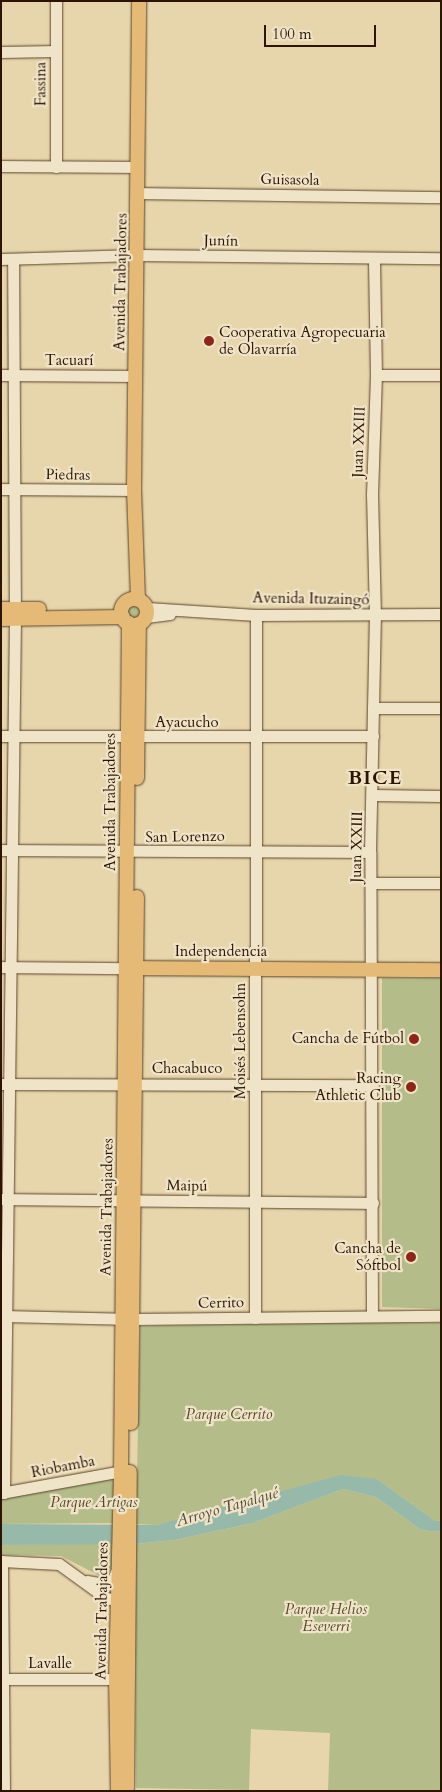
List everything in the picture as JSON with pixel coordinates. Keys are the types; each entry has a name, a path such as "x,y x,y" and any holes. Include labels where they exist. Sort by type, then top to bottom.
{"main road":[{"name":"Avenida Trabajadores","path":"118,1791 122,1679 122,1567 126,1494 134,490 139,193 139,1"},
{"name":"Avenida Ituzaingó","path":"8,614 134,612"},
{"name":"Independencia","path":"131,968 441,970"},
{"name":"Avenida Trabajadores","path":"122,1679 127,1791"}],"street":[{"name":"Fassina","path":"56,1 56,167"},
{"path":"1,52 56,51"},
{"path":"1,166 138,167"},
{"name":"Guisasola","path":"139,193 441,197"},
{"name":"Junín","path":"7,259 137,255 441,258"},
{"name":"Juan XXIII","path":"372,1316 373,1085 370,852 373,795 375,616 372,494 376,375 374,258"},
{"path":"2,1493 6,1199 7,259"},
{"name":"Tacuarí","path":"6,375 136,376"},
{"path":"376,375 441,375"},
{"name":"Piedras","path":"7,489 134,490"},
{"name":"Avenida Ituzaingó","path":"134,612 375,616 441,614"},
{"name":"Moisés Lebensohn","path":"255,1318 256,852 254,738 256,615"},
{"path":"373,708 441,708"},
{"name":"Ayacucho","path":"6,736 132,738 373,736"},
{"path":"373,795 441,796"},
{"name":"San Lorenzo","path":"7,850 370,852"},
{"path":"371,883 441,883"},
{"name":"Independencia","path":"6,967 131,968"},
{"name":"Chacabuco","path":"5,1084 373,1085"},
{"name":"Maipú","path":"6,1199 373,1203"},
{"name":"Cerrito","path":"5,1316 127,1319 441,1316"},
{"name":"Riobamba","path":"2,1493 126,1470"},
{"path":"4,1791 1,1561 50,1562 85,1580 106,1598 123,1602"},
{"path":"85,1580 104,1584 112,1581 122,1567"},
{"name":"Lavalle","path":"3,1679 122,1679"}],"green space":[{"path":"132,605 138,605 142,612 138,619 132,619 128,615 128,609"},
{"name":"Racing Athletic Club","path":"382,978 441,978 441,1309 382,1307"},
{"name":"Parque Cerrito","path":"378,1322 441,1323 441,1521 434,1520 377,1479 241,1505 157,1525 136,1524 140,1326"},
{"name":"Parque Artigas","path":"112,1479 117,1484 115,1523 1,1524 1,1498"},
{"name":"Parque Helios Eseverri","path":"343,1489 376,1497 421,1530 441,1532 441,1791 328,1791 330,1733 251,1729 249,1790 136,1788 135,1544 175,1540 253,1523"},
{"name":"Parque Artigas","path":"115,1543 113,1565 109,1574 102,1577 61,1556 1,1555 1,1545"}],"water":[{"name":"Arroyo Tapalqué","path":"341,1475 377,1479 434,1520 441,1521 441,1532 421,1530 376,1497 343,1489 253,1523 175,1540 135,1544 1,1545 1,1524 157,1525"}],"place":[{"name":"Cooperativa Agropecuaria de Olavarría","path":"209,341"},
{"name":"Cancha de Fútbol","path":"414,1039"},
{"name":"Racing Athletic Club","path":"411,1087"},
{"name":"Cancha de Sóftbol","path":"411,1257"}],"district":[{"name":"BICE","path":"375,777"}]}
